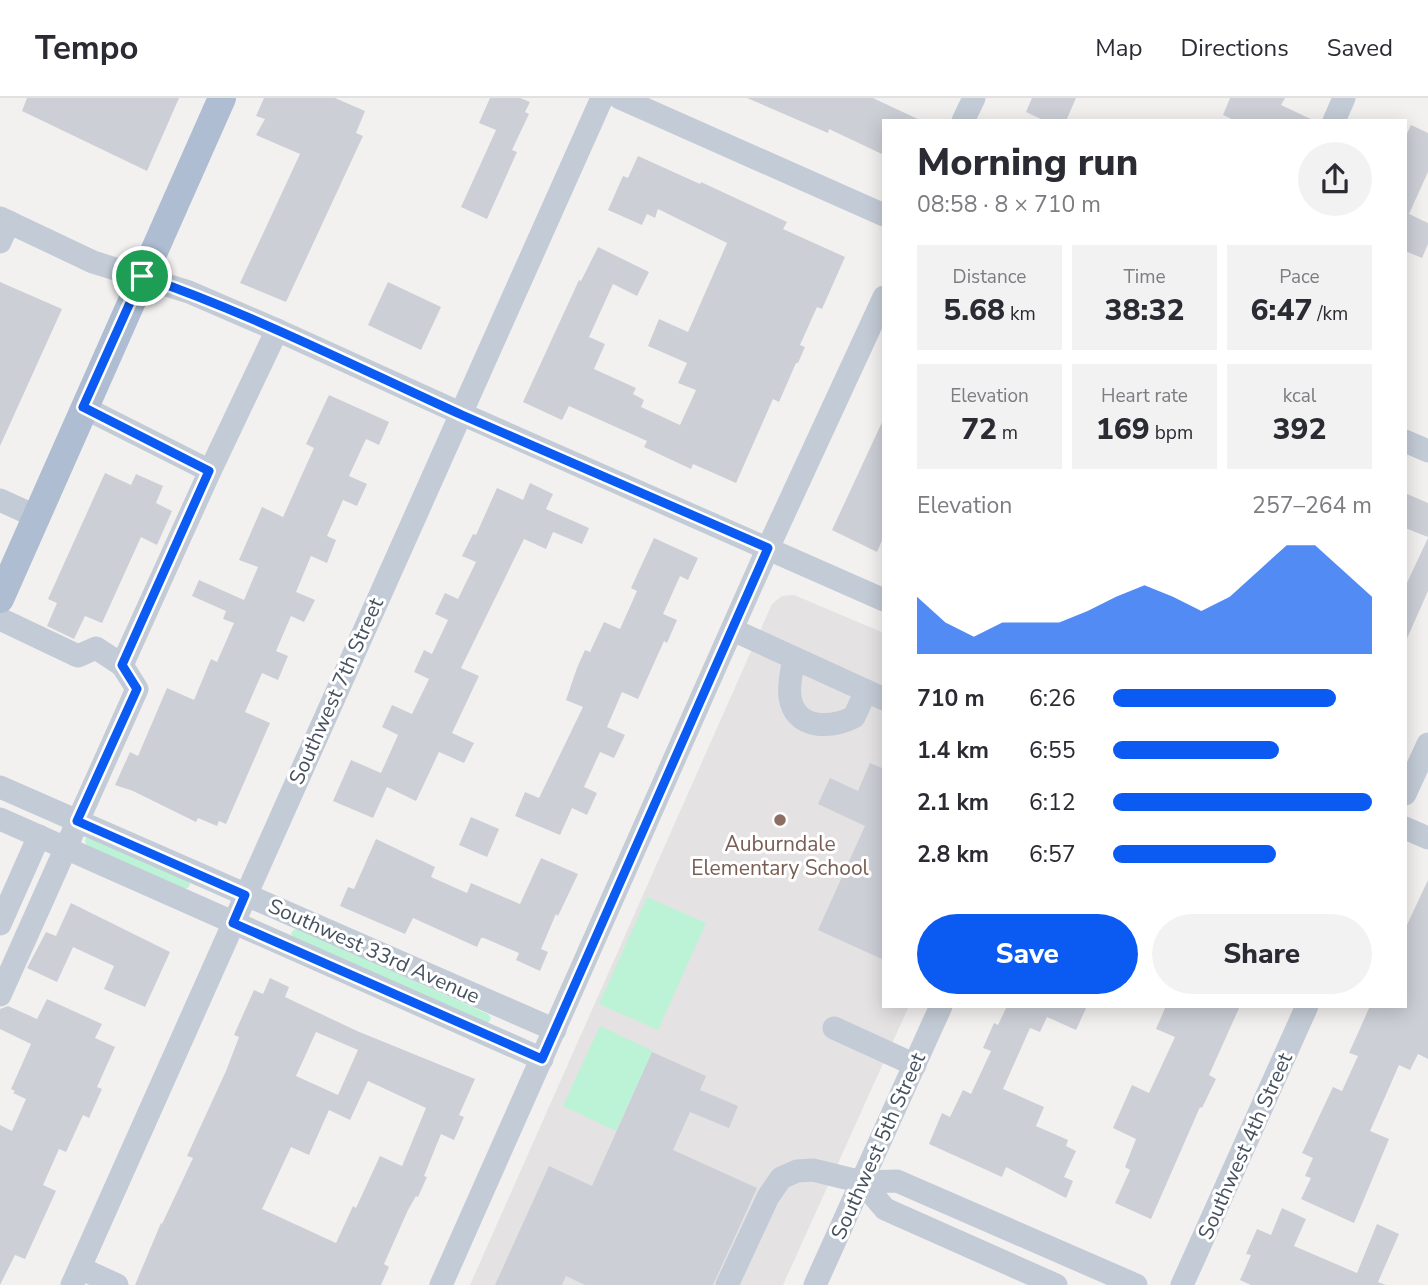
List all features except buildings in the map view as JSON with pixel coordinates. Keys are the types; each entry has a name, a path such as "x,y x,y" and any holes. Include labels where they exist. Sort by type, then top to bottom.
{"main road":[{"path":"0,599 222,98"}],"street":[{"name":"Southwest 7th Street","path":"76,1277 602,98"},
{"path":"620,98 882,214"},
{"path":"964,119 974,98"},
{"path":"1335,119 1344,98"},
{"path":"3,227 93,262 189,292 882,599"},
{"path":"441,1285 768,548 882,301"},
{"path":"122,665 209,471 277,330"},
{"path":"83,407 209,471"},
{"path":"1407,442 1428,450"},
{"path":"0,500 35,516"},
{"path":"0,619 78,656 96,648 122,665 137,689 0,995"},
{"path":"733,630 875,695 854,717 833,725 814,724 797,712 790,701 794,658"},
{"path":"1407,790 1428,744"},
{"name":"Southwest 33rd Avenue","path":"0,787 555,1030"},
{"name":"Southwest 33rd Avenue","path":"0,819 542,1059"},
{"path":"1407,829 1428,838"},
{"path":"0,924 8,886 39,836"},
{"name":"Southwest 5th Street","path":"815,1285 940,1008"},
{"name":"Southwest 4th Street","path":"1182,1285 1306,1008"},
{"path":"834,1028 915,1065"},
{"path":"727,1285 768,1196 781,1178 797,1171 813,1170 862,1182 897,1181 1136,1285"},
{"path":"862,1182 885,1209 1056,1285"},
{"path":"76,1277 117,1285"}],"shaded area":[{"name":"Auburndale Elementary School","path":"794,595 882,632 882,1008 908,1008 783,1285 470,1285 772,604 782,596"}],"green space":[{"path":"91,837 188,881 188,888 183,889 87,846 86,838"},
{"path":"647,897 706,923 658,1030 599,1004"},
{"path":"298,929 488,1014 491,1018 485,1023 294,938 291,934"},
{"path":"600,1026 653,1051 616,1131 563,1106"}],"place":[{"name":"Auburndale Elementary School","path":"780,820"}],"route":[{"path":"142,276 189,292 277,330 768,548 542,1059 233,923 245,895 77,821 137,689 122,665 209,471 83,407 142,276"}]}
